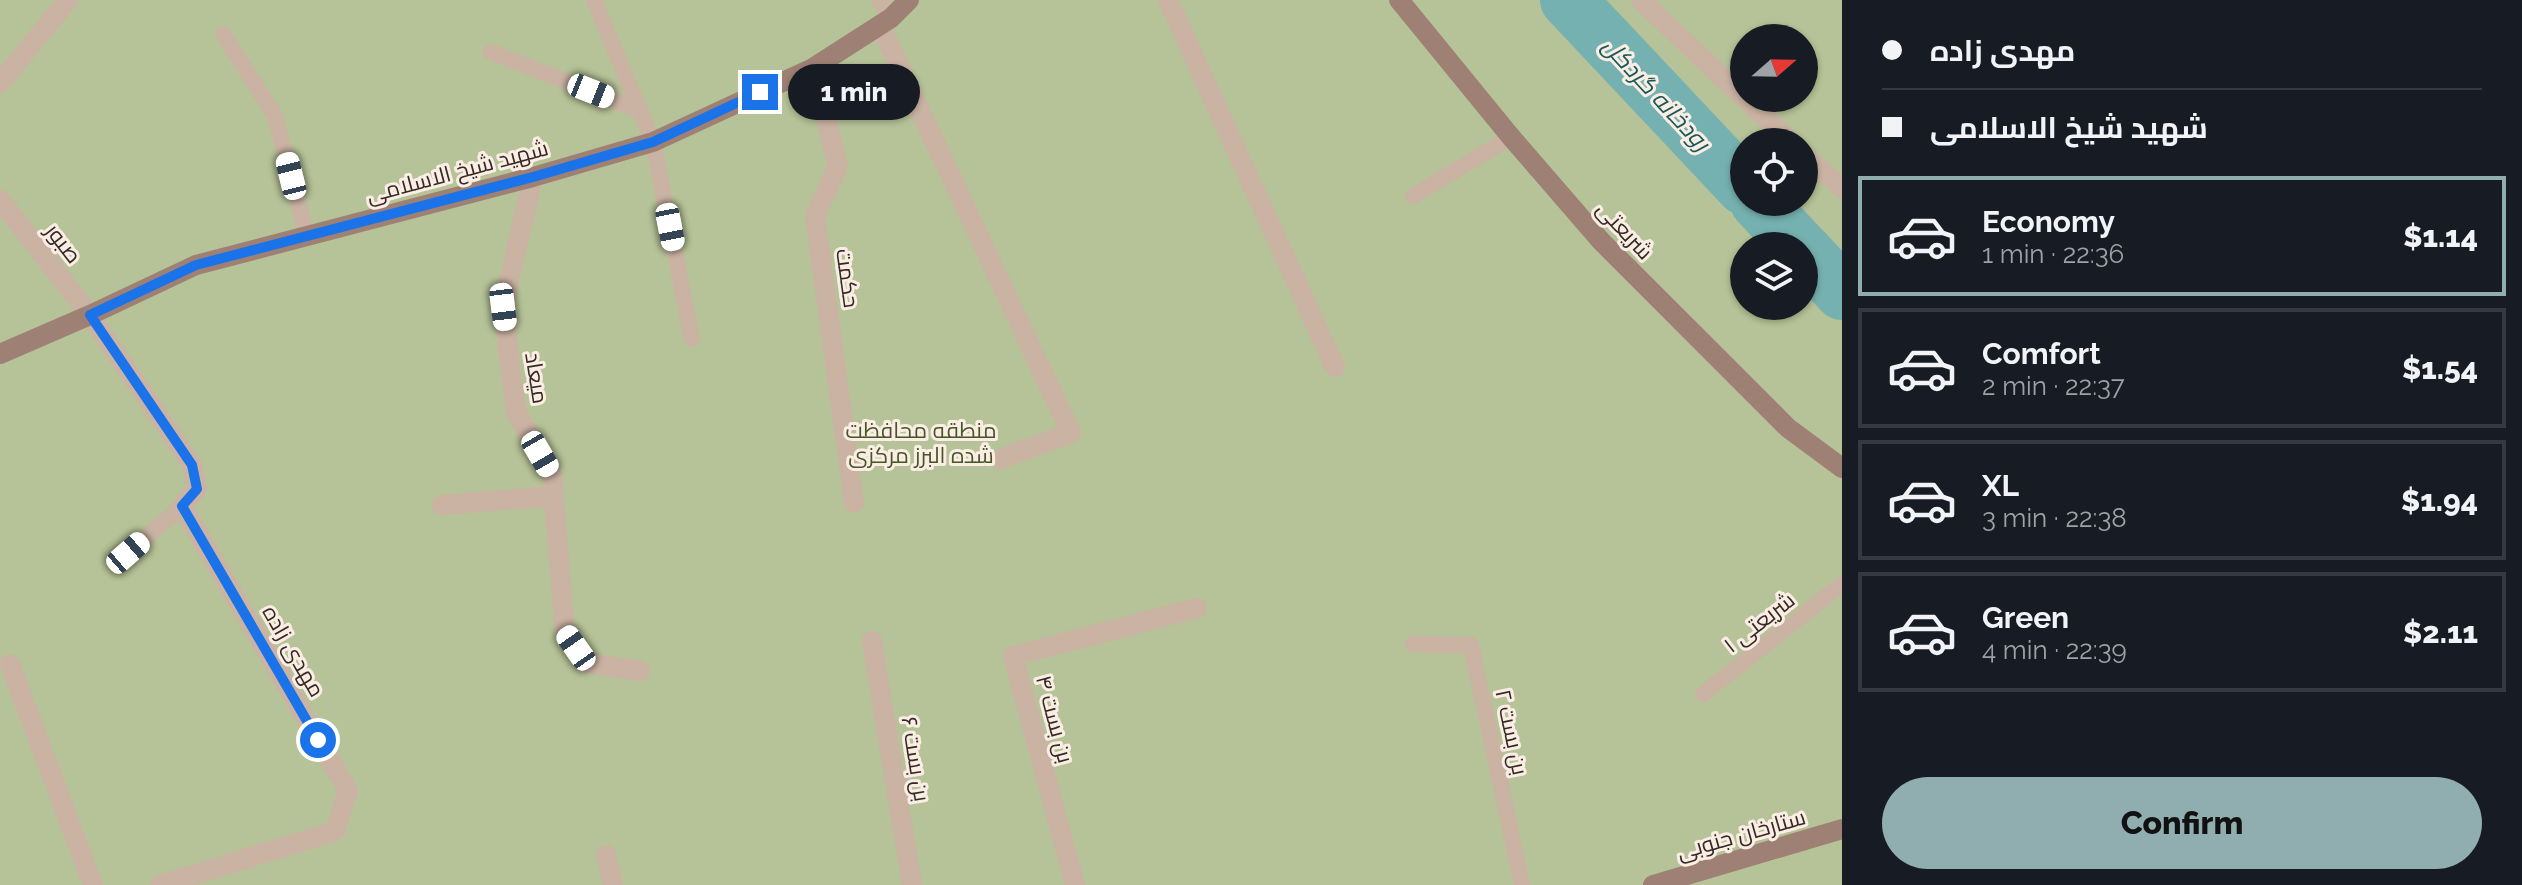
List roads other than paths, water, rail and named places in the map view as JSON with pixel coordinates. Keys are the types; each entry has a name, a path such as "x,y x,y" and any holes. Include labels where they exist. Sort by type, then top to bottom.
{"street":[{"path":"0,83 68,0"},
{"name":"شهید شیخ الاسلامی","path":"0,354 196,265 533,177 653,142 813,68 886,22 909,0"},
{"path":"1168,0 1335,367"},
{"name":"شریعتی","path":"1399,0 1601,241 1788,428 1842,468"},
{"path":"1641,0 1730,85"},
{"path":"886,22 1071,433 1000,459"},
{"name":"حکمت","path":"813,68 838,166 815,216 854,503"},
{"path":"1759,112 1776,128"},
{"path":"1818,167 1842,188"},
{"name":"میعاد","path":"533,177 503,307 516,412 552,475 565,632 587,663 640,671"},
{"name":"صبور","path":"0,200 90,315 192,465 197,489 182,506"},
{"path":"442,505 553,496"},
{"name":"مهدی زاده","path":"161,885 335,831 348,791 182,506"},
{"name":"بن بست ۴","path":"1075,885 1013,656 1197,608"},
{"name":"بن بست ۶","path":"872,641 912,885"},
{"path":"10,664 93,885"},
{"name":"ستارخان جنوبی","path":"1653,885 1842,829"},
{"path":"606,855 613,885"}],"lane":[{"path":"594,0 653,142 692,339"},
{"path":"879,0 886,22"},
{"path":"223,34 275,116 307,236"},
{"path":"491,52 641,111"},
{"path":"1413,196 1511,137"},
{"path":"128,553 182,506"},
{"name":"شریعتی ۱","path":"1703,694 1842,584"},
{"name":"بن بست ۲","path":"1413,644 1471,645 1522,885"}],"waterway":[{"name":"رودخانه گردکل","path":"1568,0 1730,172"},
{"name":"رودخانه گردکل","path":"1771,216 1786,232"},
{"name":"رودخانه گردکل","path":"1818,266 1842,292"}],"park label":[{"name":"منطقه محافظت شده البرز مرکزی","path":"921,442"}]}
